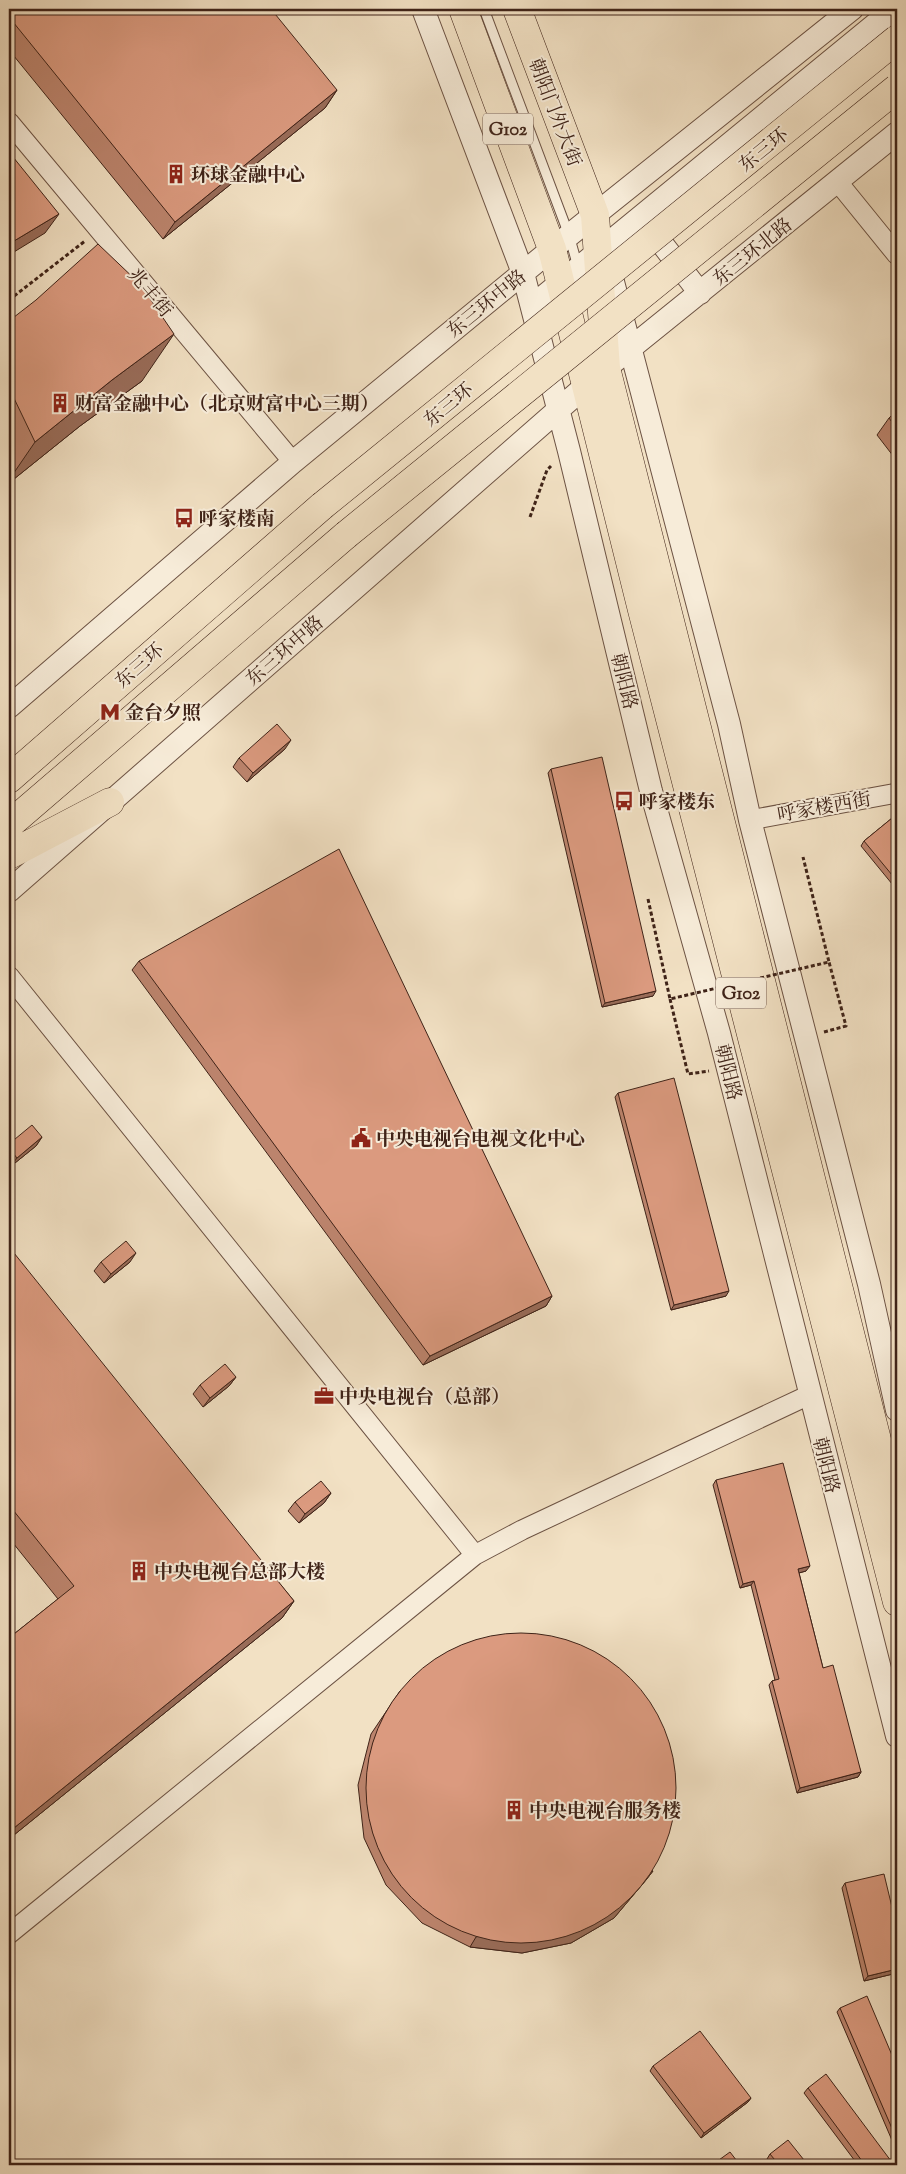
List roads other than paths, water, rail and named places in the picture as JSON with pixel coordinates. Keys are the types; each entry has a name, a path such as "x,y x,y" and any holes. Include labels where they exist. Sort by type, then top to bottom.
{"highway":[{"name":"G102","path":"463,9 561,242 584,269 597,376"},
{"name":"朝阳门外大街","path":"516,9 595,215"},
{"name":"东三环","path":"9,779 322,506 897,40"},
{"name":"东三环","path":"9,825 346,535 897,88"},
{"name":"G102","path":"595,215 584,269 597,376 897,1519"},
{"name":"朝阳路","path":"597,376 642,610 897,1602"},
{"path":"9,855 110,802"}],"street":[{"path":"423,9 523,273"},
{"path":"595,215 852,9"},
{"path":"532,306 584,269 642,216 894,9"},
{"name":"兆丰街","path":"9,122 293,462"},
{"name":"东三环北路","path":"597,376 897,133"},
{"path":"837,181 897,255"},
{"path":"623,192 700,293"},
{"name":"东三环中路","path":"9,706 293,462 595,215"},
{"path":"584,269 630,349 730,724 750,820 869,1284 896,1397"},
{"name":"朝阳路","path":"523,273 559,410 651,791 719,1033 897,1736"},
{"name":"东三环中路","path":"9,891 597,376"},
{"name":"呼家楼西街","path":"750,820 897,793"},
{"path":"9,976 475,1555"},
{"path":"9,1934 475,1555 522,1530 809,1394"}],"lane":[{"path":"484,9 561,242"},
{"path":"584,269 588,304"},
{"path":"594,323 597,376"}],"place":[{"name":"环球金融中心","path":"176,174"},
{"name":"财富金融中心（北京财富中心三期）","path":"60,403"},
{"name":"呼家楼南","path":"184,518"},
{"name":"金台夕照","path":"110,712"},
{"name":"呼家楼东","path":"624,801"},
{"name":"中央电视台电视文化中心","path":"361,1138"},
{"name":"中央电视台（总部）","path":"324,1396"},
{"name":"中央电视台总部大楼","path":"139,1571"},
{"name":"中央电视台服务楼","path":"514,1810"}]}
